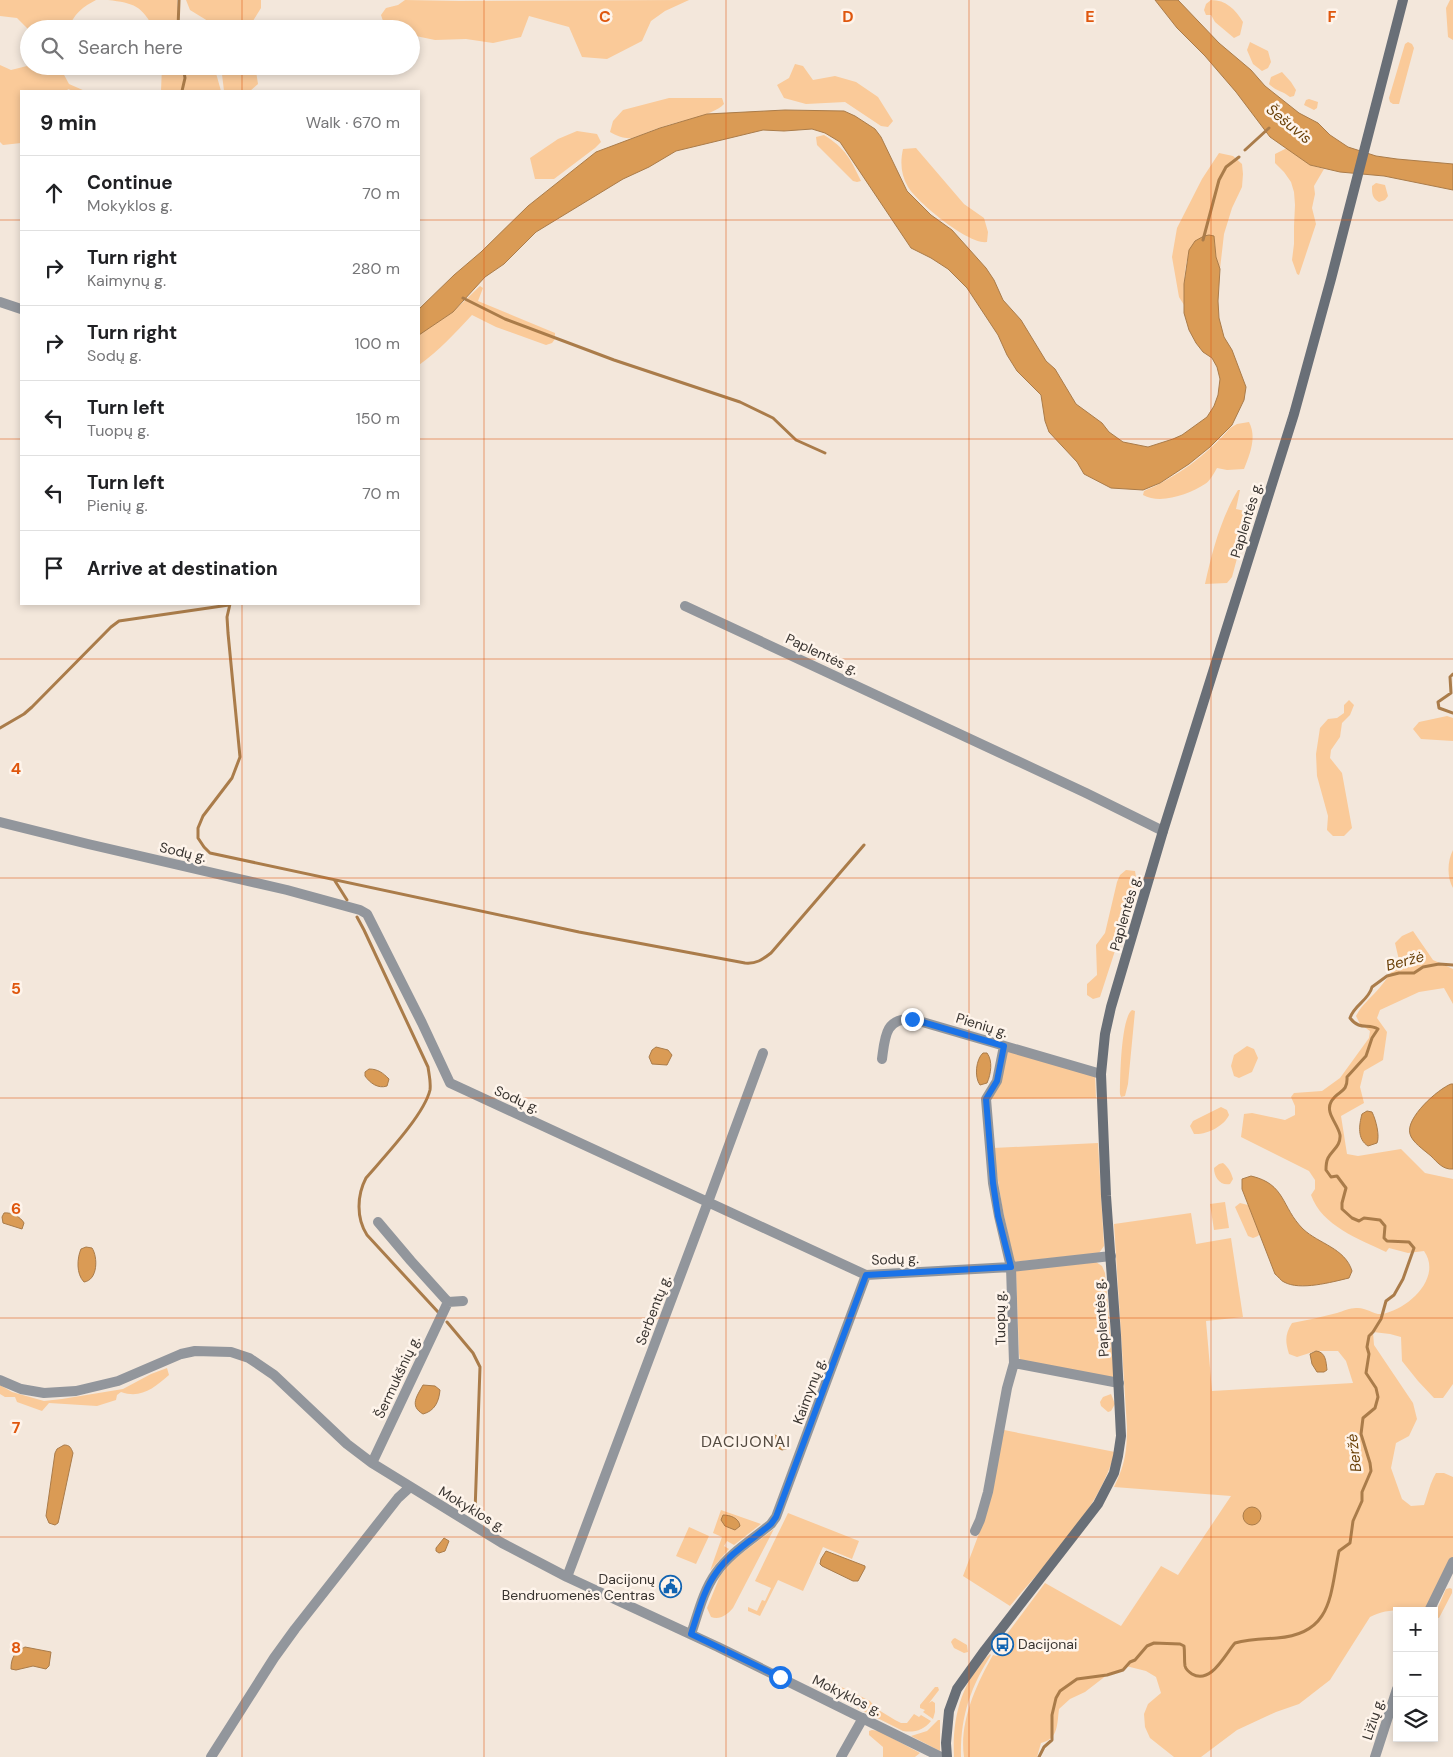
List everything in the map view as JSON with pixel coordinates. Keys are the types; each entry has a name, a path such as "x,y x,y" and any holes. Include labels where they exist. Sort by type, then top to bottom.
{"main road":[{"name":"Paplentės g.","path":"947,1757 946,1743 949,1711 957,1689 971,1668 1098,1504 1114,1473 1121,1436 1101,1074 1105,1034 1111,1006 1163,831 1294,414 1348,215 1403,0"}],"street":[{"path":"0,302 20,309"},
{"name":"Paplentės g.","path":"685,606 1086,793 1163,831"},
{"name":"Sodų g.","path":"0,822 287,890 360,910 367,914 422,1023 450,1084 866,1275 1011,1267 1110,1256"},
{"name":"Pienių g.","path":"882,1058 886,1035 894,1022 903,1018 1101,1074"},
{"name":"Tuopų g.","path":"975,1531 988,1492 1007,1388 1014,1363 1011,1267 998,1216 993,1183 986,1099 997,1081 1004,1046"},
{"name":"Serbentų g.","path":"567,1577 763,1053"},
{"path":"378,1222 448,1302 462,1300"},
{"name":"Kaimynų g.","path":"691,1634 703,1598 715,1574 730,1557 771,1524 776,1517 866,1275"},
{"name":"Šermukšnių g.","path":"372,1464 448,1302"},
{"name":"Mokyklos g.","path":"0,1380 21,1389 44,1393 76,1391 118,1381 181,1354 205,1350 231,1352 249,1358 258,1363 347,1444 372,1464 502,1543 567,1577 691,1634 941,1757"},
{"path":"1014,1363 1118,1383"},
{"path":"211,1757 274,1658 295,1629 398,1498 410,1487"},
{"path":"1431,1607 1453,1562"},
{"name":"Ližių g.","path":"1375,1757 1394,1697"},
{"path":"842,1757 863,1718"}],"shaded area":[{"path":"0,0 96,0 87,5 73,20 20,21 17,18 0,16"},
{"path":"108,0 177,0 178,20 149,20 136,7"},
{"path":"186,0 261,0 261,8 254,20 206,20 190,10"},
{"path":"405,0 689,0 665,11 651,21 642,41 607,59 582,57 569,27 529,16 521,37 493,43 466,39 435,40 420,37 420,20 383,20 381,15 386,8 398,5"},
{"path":"1211,0 1216,0 1230,6 1237,13 1243,22 1240,35 1234,38 1215,22 1211,15 1206,15 1204,10 1206,4"},
{"path":"1450,0 1453,0 1453,40 1448,37 1446,8"},
{"path":"1250,42 1268,51 1271,62 1268,68 1262,71 1253,64 1247,50"},
{"path":"1408,42 1414,48 1399,104 1393,104 1389,98 1405,44"},
{"path":"795,64 803,66 813,80 835,76 856,82 878,97 893,121 888,127 881,126 845,102 806,104 784,98 777,85 789,78"},
{"path":"0,65 11,70 20,68 20,75 64,75 69,84 83,90 20,90 20,143 3,145 0,142"},
{"path":"1282,72 1296,90 1294,96 1290,97 1269,84 1271,77"},
{"path":"162,75 217,75 221,90 161,90"},
{"path":"222,75 257,75 258,84 251,90 224,90"},
{"path":"669,98 722,98 724,104 704,115 632,138 621,137 610,132 613,121 623,110"},
{"path":"1306,100 1318,102 1317,108 1314,110 1304,105"},
{"path":"577,131 597,134 601,142 554,179 535,179 530,158 558,139"},
{"path":"824,135 838,145 847,155 861,181 853,181 817,145 816,137"},
{"path":"916,148 964,204 984,218 988,232 987,242 968,237 944,222 922,203 908,187 902,169 903,149"},
{"path":"1287,148 1310,165 1324,169 1314,186 1315,194 1312,208 1316,224 1299,275 1292,260 1294,244 1294,192 1291,182 1275,163 1275,154"},
{"path":"1219,153 1233,156 1242,164 1242,187 1232,208 1224,234 1220,269 1216,257 1214,236 1195,241 1191,248 1185,272 1184,305 1179,297 1172,257 1177,228 1202,179"},
{"path":"1376,183 1385,185 1388,196 1385,200 1379,202 1372,194 1372,186"},
{"path":"480,286 483,288 478,301 555,333 555,339 552,343 546,345 496,327 472,315 440,348 420,364 420,334 453,312"},
{"path":"1249,422 1253,440 1244,469 1227,470 1217,468 1205,484 1183,495 1158,499 1143,495 1144,491 1168,479 1191,464 1212,447 1230,428 1237,424"},
{"path":"1238,490 1240,490 1236,509 1249,514 1232,577 1227,583 1205,584 1218,536"},
{"path":"1349,700 1354,705 1350,715 1342,723 1340,737 1331,750 1330,758 1342,773 1352,828 1344,836 1333,836 1327,830 1328,816 1317,776 1316,754 1320,728 1328,719 1337,718 1344,713 1344,705"},
{"path":"1447,716 1453,718 1453,741 1421,739 1413,729 1419,722"},
{"path":"1453,850 1453,888 1448,869"},
{"path":"1126,870 1135,871 1137,883 1100,997 1093,999 1087,995 1087,984 1097,975 1096,945 1105,933 1117,882 1120,875"},
{"path":"1413,931 1433,960 1453,969 1453,1004 1444,988 1419,992 1380,1010 1377,1018 1387,1032 1383,1060 1364,1071 1360,1087 1364,1103 1341,1116 1347,1154 1358,1156 1401,1149 1425,1173 1453,1179 1453,1384 1443,1398 1434,1398 1402,1361 1401,1337 1373,1332 1374,1345 1413,1403 1417,1419 1409,1436 1396,1443 1391,1468 1402,1499 1411,1506 1424,1505 1436,1473 1444,1473 1453,1477 1453,1561 1429,1607 1393,1607 1393,1611 1370,1617 1330,1680 1299,1704 1276,1712 1237,1730 1201,1757 1174,1757 1150,1738 1145,1727 1144,1714 1148,1704 1161,1693 1156,1677 1146,1671 1126,1666 1123,1670 1107,1675 1085,1692 1070,1699 1059,1709 1056,1730 1051,1738 1041,1743 1037,1757 964,1757 963,1744 966,1717 975,1691 993,1655 997,1656 1009,1640 1007,1634 1045,1583 1121,1626 1161,1566 1178,1575 1231,1496 1114,1487 1125,1458 1127,1427 1114,1224 1191,1213 1196,1244 1231,1238 1243,1317 1206,1321 1212,1391 1353,1383 1346,1361 1338,1351 1316,1351 1297,1357 1289,1354 1286,1338 1292,1323 1354,1308 1379,1314 1392,1311 1411,1299 1426,1282 1429,1272 1429,1261 1424,1251 1408,1253 1389,1248 1386,1252 1342,1230 1332,1223 1316,1206 1311,1195 1315,1189 1315,1180 1309,1171 1241,1137 1244,1114 1252,1113 1285,1120 1295,1115 1295,1106 1291,1097 1294,1093 1322,1091 1340,1078 1369,1038 1370,1031 1360,1024 1356,1016 1364,1004 1384,983 1399,960 1395,943 1402,936"},
{"path":"1132,1010 1135,1011 1128,1084 1125,1096 1121,1097 1120,1075 1123,1036 1128,1015"},
{"path":"1247,1046 1254,1049 1258,1058 1252,1072 1239,1078 1234,1076 1231,1066 1234,1055"},
{"path":"1005,1050 1095,1075 1096,1098 991,1099"},
{"path":"1221,1107 1227,1110 1229,1115 1223,1123 1209,1131 1194,1134 1190,1126 1193,1121"},
{"path":"1098,1143 1104,1246 1099,1253 1014,1262 1002,1206 993,1148"},
{"path":"1223,1163 1231,1172 1233,1179 1230,1184 1223,1184 1215,1175 1214,1168"},
{"path":"1225,1202 1229,1228 1214,1230 1210,1204"},
{"path":"1240,1203 1248,1205 1260,1233 1258,1236 1253,1238 1248,1236 1235,1207"},
{"path":"1096,1262 1102,1266 1105,1273 1115,1386 1021,1367 1016,1271"},
{"path":"167,1368 169,1375 147,1391 135,1394 121,1392 117,1395 116,1400 97,1406 49,1403 42,1411 17,1402 15,1397 5,1397 0,1394 0,1385 12,1392 44,1401 62,1399 123,1389"},
{"path":"1111,1394 1115,1404 1111,1411 1108,1412 1101,1406 1100,1402 1103,1397"},
{"path":"1004,1430 1115,1452 1097,1495 1085,1515 1010,1606 963,1576 986,1515"},
{"path":"721,1510 761,1524 734,1545 727,1541 724,1546 729,1549 710,1571 722,1537 713,1533"},
{"path":"788,1513 859,1541 852,1559 823,1547 803,1591 778,1580 760,1616 748,1611 748,1607 757,1611 762,1600 765,1601 771,1588 755,1581"},
{"path":"689,1527 709,1536 696,1564 676,1556"},
{"path":"774,1529 733,1608 723,1616 711,1617 707,1608 720,1576 733,1560"},
{"path":"1446,1589 1452,1589 1452,1593 1438,1618 1438,1607"},
{"path":"955,1638 967,1645 968,1652 964,1653 954,1648 951,1642"},
{"path":"990,1654 977,1679 968,1704 962,1729 961,1757 954,1757 955,1728 960,1701 972,1676"},
{"path":"825,1681 831,1682 870,1701 877,1709 901,1723 907,1723 914,1714 919,1717 921,1715 931,1721 919,1730 903,1731 822,1690"},
{"path":"935,1687 938,1687 939,1690 929,1703 932,1701 935,1703 933,1719 923,1712 925,1710 920,1708 920,1705"},
{"path":"940,1720 940,1751 911,1736 927,1731"},
{"path":"869,1731 879,1731 920,1753 915,1757 883,1757 883,1747 869,1735"}],"water":[{"name":"Šešuvis","path":"1155,0 1178,0 1219,43 1251,70 1265,86 1299,113 1318,123 1330,135 1348,147 1376,156 1453,164 1453,190 1384,176 1340,172 1310,165 1270,137 1236,92 1205,56 1177,28"},
{"path":"785,110 844,111 875,129 881,137 907,191 931,215 952,230 986,268 1003,300 1021,320 1046,361 1055,369 1076,404 1102,423 1109,432 1123,442 1148,447 1173,439 1182,435 1207,417 1214,406 1218,395 1220,379 1212,358 1203,352 1189,330 1184,313 1184,284 1189,250 1195,241 1204,236 1214,236 1216,257 1220,269 1219,318 1224,337 1232,350 1246,387 1244,400 1232,425 1210,447 1189,464 1160,483 1143,490 1111,488 1084,474 1077,462 1049,432 1045,421 1041,395 1017,371 998,335 967,288 948,269 911,248 840,142 825,133 812,129 763,130 676,151 649,167 623,179 536,232 504,264 485,277 453,312 420,334 420,308 528,206 596,152 660,128 707,114"},
{"path":"656,1047 668,1050 672,1055 667,1065 652,1064 649,1057 652,1050"},
{"path":"983,1053 987,1053 989,1056 991,1068 987,1083 980,1085 977,1077 977,1068"},
{"path":"369,1069 378,1071 387,1077 389,1079 387,1086 377,1086 369,1081 365,1076 365,1072"},
{"path":"1453,1084 1453,1169 1440,1165 1413,1140 1410,1134 1412,1120 1417,1112 1438,1092"},
{"path":"1367,1111 1372,1112 1378,1136 1377,1143 1368,1146 1360,1136 1362,1114"},
{"path":"1251,1176 1262,1180 1277,1190 1303,1229 1344,1257 1352,1271 1349,1278 1316,1285 1299,1286 1283,1281 1275,1274 1242,1189 1242,1179"},
{"path":"4,1213 13,1214 21,1219 24,1223 22,1229 3,1223 2,1217"},
{"path":"86,1247 92,1248 94,1252 96,1268 92,1277 84,1282 78,1270 78,1261 81,1249"},
{"path":"1316,1351 1322,1353 1325,1358 1327,1370 1324,1372 1317,1372 1312,1364 1310,1354"},
{"path":"423,1385 435,1386 440,1390 436,1405 431,1411 423,1414 416,1408 415,1404"},
{"path":"775,1435 790,1443 789,1448 782,1450 769,1443 771,1436"},
{"path":"64,1445 70,1447 73,1453 58,1523 55,1525 49,1523 46,1516 55,1453 57,1449"},
{"path":"1248,1507 1256,1507 1261,1512 1259,1523 1248,1525 1243,1520 1243,1512"},
{"path":"723,1515 734,1518 740,1526 735,1530 725,1526 721,1520"},
{"path":"444,1538 449,1541 445,1551 439,1553 436,1551 436,1548"},
{"path":"826,1551 865,1566 858,1581 853,1581 822,1566 820,1564 821,1559"},
{"path":"25,1647 51,1652 49,1666 46,1669 33,1666 16,1670 11,1669 14,1655"}],"waterway":[{"path":"178,20 179,0"},
{"path":"182,90 184,75"},
{"name":"Šešuvis","path":"1245,150 1269,128"},
{"path":"1203,240 1219,180 1226,167 1239,157"},
{"path":"463,298 505,319 614,360 740,402 773,418 796,440 825,453"},
{"path":"0,728 32,707 119,621 229,605"},
{"path":"230,605 227,617 228,633 240,757 232,778 203,816 198,828 198,838 210,853 579,932 752,963 765,958 771,953 864,845"},
{"name":"Beržė","path":"1453,674 1450,677 1451,693 1438,702 1439,708 1453,713"},
{"path":"335,881 347,900"},
{"path":"357,917 428,1067 430,1084 426,1100 412,1123 366,1178 359,1199 359,1214 367,1235 438,1312"},
{"name":"Beržė","path":"1039,1757 1044,1747 1052,1740 1052,1715 1056,1698 1060,1691 1077,1679 1107,1675 1123,1670 1147,1646 1154,1643 1180,1644 1184,1646 1187,1670 1199,1676 1205,1675 1217,1667 1235,1643 1295,1635 1309,1629 1319,1620 1326,1609 1339,1551 1350,1543 1353,1521 1362,1501 1362,1492 1371,1471 1361,1434 1363,1418 1375,1408 1378,1397 1376,1388 1366,1373 1369,1336 1381,1319 1386,1301 1394,1295 1403,1279 1414,1248 1409,1242 1387,1241 1384,1238 1385,1226 1380,1220 1364,1218 1359,1221 1352,1218 1342,1209 1346,1188 1337,1176 1331,1177 1326,1170 1328,1158 1338,1145 1340,1139 1330,1106 1333,1098 1346,1086 1347,1077 1366,1056 1372,1038 1378,1029 1361,1026 1350,1018 1352,1013 1368,996 1372,987 1387,976 1399,973 1414,973 1423,967 1439,964 1453,965"},
{"path":"447,1322 473,1353 480,1367 475,1512"}],"place":[{"name":"Dacijonų Bendruomenės Centras","path":"671,1587"},
{"name":"Dacijonai","path":"1002,1644"}],"district":[{"name":"DACIJONAI","path":"746,1441"}],"route":[{"path":"780,1677 691,1634 703,1598 715,1574 730,1557 771,1524 776,1517 866,1275 1011,1267 998,1216 993,1183 986,1099 994,1089 997,1081 1004,1046 912,1019"}]}
